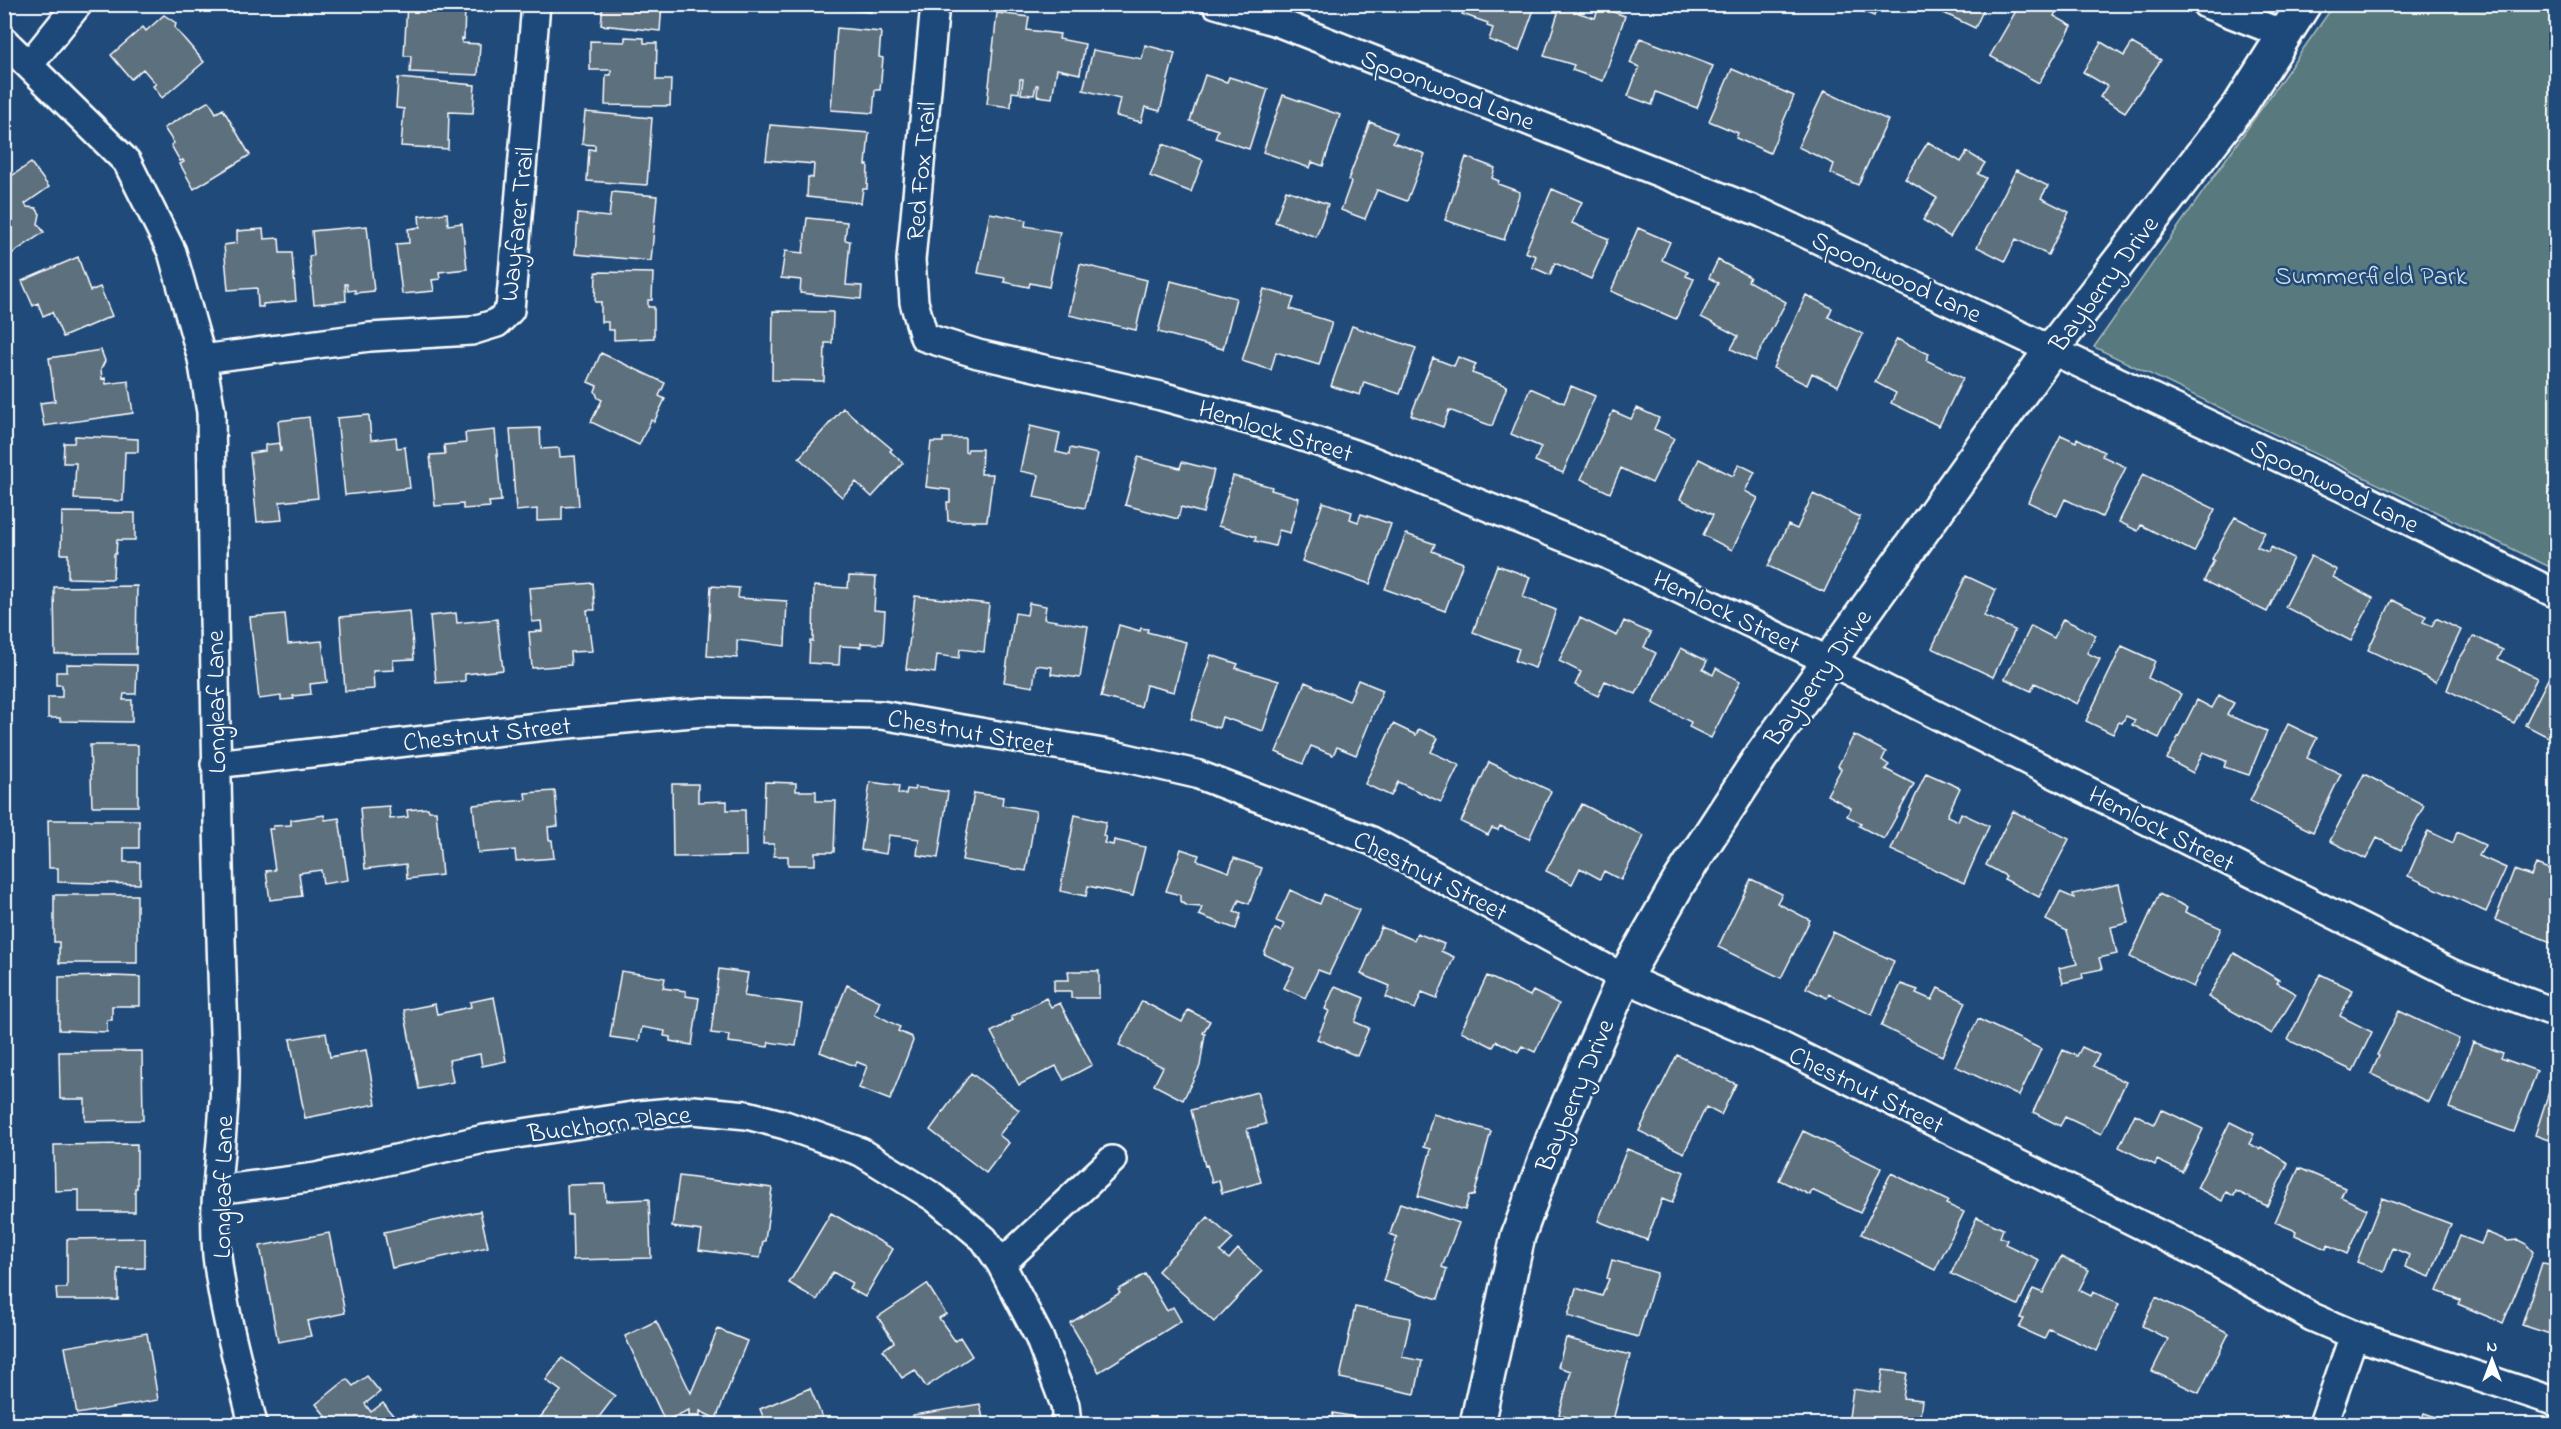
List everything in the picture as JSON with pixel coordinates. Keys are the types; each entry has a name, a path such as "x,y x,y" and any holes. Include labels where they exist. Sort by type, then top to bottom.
{"street":[{"path":"29,65 78,4"},
{"name":"Wayfarer Trail","path":"202,359 370,338 471,331 497,323 510,310 536,4"},
{"name":"Red Fox Trail","path":"924,337 914,302 911,260 935,4"},
{"name":"Spoonwood Lane","path":"1216,4 1277,22 1762,213 2342,487 2556,594"},
{"path":"2205,4 2286,35"},
{"name":"Bayberry Drive","path":"1477,1425 1490,1356 1518,1236 1553,1139 1624,978 1679,882 1727,807 1829,660 2052,349 2240,105 2304,4"},
{"name":"Longleaf Lane","path":"4,41 127,162 172,252 202,359 211,412 215,764 226,1083 217,1190 217,1254 230,1331 254,1425"},
{"name":"Hemlock Street","path":"924,337 978,354 1099,381 1227,414 1363,457 1608,555 1829,660 2453,974 2556,1013"},
{"name":"Chestnut Street","path":"215,764 546,726 704,712 881,715 1114,755 1196,774 1372,841 1624,978 1775,1043 2221,1266 2312,1317 2355,1335 2556,1402"},
{"name":"Buckhorn Place","path":"217,1190 316,1177 484,1139 639,1115 693,1110 747,1115 785,1125 861,1152 935,1198 984,1239 1001,1264 1040,1337 1065,1405 1067,1425"},
{"path":"1001,1264 1112,1160"},
{"path":"2323,1425 2355,1335"}],"green space":[{"name":"Summerfield Park","path":"2334,5 2556,5 2556,570 2094,347"}],"building":[{"path":"407,4 465,6 462,43 480,44 478,75 410,72 411,56 404,56"},
{"path":"603,4 662,4 660,31 601,25"},
{"path":"821,4 872,4 871,12 820,7"},
{"path":"1466,4 1536,4 1519,51 1489,40 1493,28 1487,26 1488,23 1462,14"},
{"path":"1561,4 1580,9 1579,13 1595,18 1599,7 1625,16 1603,81 1572,70 1574,65 1544,56"},
{"path":"1845,4 1879,4 1874,16"},
{"path":"1925,4 1986,4 1975,28"},
{"path":"2020,4 2060,4 2054,16 2072,26 2039,83 1990,56"},
{"path":"997,13 1029,17 1027,30 1060,34 1059,39 1085,44 1080,74 1057,69 1052,98 1037,96 1038,85 1036,85 1034,95 1021,94 1023,79 1020,79 1019,93 1012,92 1011,107 987,104"},
{"path":"164,15 176,23 175,28 204,62 162,98 153,86 156,84 143,69 131,79 111,55 143,27 146,31"},
{"path":"837,28 881,32 879,57 883,58 880,90 875,90 873,113 831,110"},
{"path":"625,37 644,38 644,43 657,43 656,80 671,80 670,106 605,105 606,75 611,75 611,70 590,70 590,41 625,42"},
{"path":"1640,38 1713,66 1697,108 1656,92 1652,105 1628,96 1639,67 1630,63"},
{"path":"2101,42 2124,56 2132,43 2161,60 2125,112 2100,97 2107,86 2083,72"},
{"path":"1145,45 1175,53 1160,111 1145,107 1141,122 1116,116 1120,99 1083,90 1093,50 1142,59"},
{"path":"1732,69 1794,96 1770,153 1736,138 1738,133 1709,121"},
{"path":"1205,75 1227,82 1229,77 1268,89 1249,149 1215,138 1218,130 1190,121"},
{"path":"398,78 475,85 473,113 449,112 448,149 401,146 404,109 396,108"},
{"path":"1824,91 1888,120 1858,185 1831,173 1834,164 1798,147"},
{"path":"1283,95 1340,115 1323,166 1312,162 1310,168 1263,152"},
{"path":"209,101 216,113 223,109 250,155 194,189 180,164 184,162 180,161 171,145 174,143 164,128"},
{"path":"585,112 652,118 647,185 587,181 589,149 595,150 595,145 582,144"},
{"path":"1370,122 1397,133 1393,142 1425,154 1407,201 1377,190 1365,219 1341,210 1351,182 1348,180"},
{"path":"770,125 869,133 866,165 868,165 867,189 863,189 861,203 807,197 808,177 813,178 814,164 766,160"},
{"path":"1928,142 1961,162 1967,152 1985,163 1978,174 1986,178 1950,237 1923,220 1937,198 1905,179"},
{"path":"1163,144 1203,160 1191,192 1150,176"},
{"path":"1466,157 1495,168 1492,178 1499,181 1498,184 1520,192 1504,240 1445,220"},
{"path":"31,163 49,187 25,204 27,207 36,208 40,214 38,224 44,232 4,259 4,181"},
{"path":"2016,170 2048,186 2041,198 2069,212 2048,255 2016,239 2005,261 1977,247"},
{"path":"1552,189 1582,202 1572,223 1609,239 1591,279 1555,263 1550,275 1532,267 1536,256 1525,252"},
{"path":"1286,190 1328,204 1316,237 1275,222"},
{"path":"612,192 657,196 651,261 575,254 578,214 609,217"},
{"path":"447,213 448,225 462,223 467,269 439,272 440,279 432,280 434,291 402,294 396,244 409,243 408,229 420,227 419,216"},
{"path":"990,213 1026,220 1025,226 1060,232 1049,287 1030,283 1029,287 1004,282 1005,278 978,273"},
{"path":"807,218 847,222 845,240 850,241 846,285 862,286 861,299 800,293 801,280 781,278 785,251 803,253"},
{"path":"367,226 374,291 355,293 355,290 348,291 347,284 345,284 346,301 314,304 309,256 314,255 312,231"},
{"path":"1638,228 1670,242 1662,260 1688,272 1686,276 1694,279 1676,319 1611,291"},
{"path":"263,229 264,239 279,238 280,253 292,253 296,301 263,304 263,307 258,307 257,288 228,290 224,245 237,243 237,231"},
{"path":"78,257 90,291 100,287 112,316 63,337 52,312 43,316 38,303 33,306 22,281"},
{"path":"1718,260 1750,277 1748,281 1786,302 1755,361 1731,349 1738,336 1701,317 1718,283 1709,278"},
{"path":"1080,264 1147,280 1136,330 1069,315"},
{"path":"596,272 653,273 652,300 648,300 648,307 654,307 654,338 614,340 614,330 608,330 608,322 601,322 601,302 595,302"},
{"path":"1171,281 1236,298 1223,349 1158,332"},
{"path":"1264,289 1294,298 1290,309 1332,322 1319,365 1276,352 1271,370 1242,361"},
{"path":"1806,295 1832,308 1828,317 1863,334 1838,386 1812,373 1807,385 1773,368"},
{"path":"773,311 833,312 832,343 825,343 824,381 772,380"},
{"path":"1352,326 1416,348 1400,394 1364,382 1360,395 1331,386"},
{"path":"1897,339 1929,354 1926,360 1963,378 1939,426 1891,403 1896,393 1875,382"},
{"path":"101,350 105,361 101,369 102,379 105,378 106,384 128,381 133,413 44,426 40,403 55,401 49,358"},
{"path":"601,353 665,383 659,396 665,399 654,422 651,420 639,445 591,422 602,400 598,398 595,391 597,386 588,382"},
{"path":"1458,357 1476,364 1472,373 1507,386 1492,426 1449,410 1443,427 1411,415 1433,358 1454,366"},
{"path":"1571,386 1595,396 1563,473 1535,461 1541,447 1511,434 1530,388 1564,403"},
{"path":"843,408 892,449 890,451 903,463 872,497 856,482 842,497 799,458"},
{"path":"1637,408 1659,418 1654,429 1674,438 1652,483 1621,468 1610,493 1581,479 1613,411 1631,419"},
{"path":"369,415 371,440 396,437 397,448 405,447 410,488 345,495 337,418"},
{"path":"309,417 318,498 280,502 282,520 257,522 250,453 265,451 265,445 279,443 281,451 278,421"},
{"path":"1030,426 1060,433 1056,452 1069,455 1070,448 1098,454 1085,508 1034,497 1039,475 1020,471"},
{"path":"540,428 541,449 559,448 560,457 575,456 579,506 562,507 562,520 537,521 537,509 516,511 510,429"},
{"path":"495,430 501,501 489,502 490,507 463,509 463,504 435,506 430,455 445,454 444,445 466,443 465,433"},
{"path":"2061,435 2076,442 2077,438 2104,452 2102,456 2126,467 2102,517 2065,499 2057,516 2028,502"},
{"path":"75,436 138,439 138,452 125,452 123,501 74,499 76,463 63,463 64,443 74,443"},
{"path":"943,438 965,438 965,452 968,449 982,449 981,474 993,474 987,521 948,521 947,502 950,502 950,490 926,487 931,442 943,442"},
{"path":"1138,457 1180,468 1182,462 1214,470 1203,513 1181,507 1178,519 1125,505"},
{"path":"1699,459 1733,476 1739,464 1755,472 1745,491 1758,498 1732,550 1703,535 1713,515 1680,499"},
{"path":"2143,474 2215,509 2194,552 2141,525 2138,531 2119,522"},
{"path":"1233,476 1272,487 1271,490 1299,498 1290,533 1279,530 1275,546 1255,541 1256,537 1218,526"},
{"path":"1813,494 1860,517 1824,592 1768,566 1788,525 1797,529"},
{"path":"1323,502 1352,512 1350,519 1358,522 1361,514 1391,524 1370,584 1302,561"},
{"path":"62,512 135,513 135,540 117,540 113,579 68,578 68,554 61,554"},
{"path":"2235,517 2265,532 2257,547 2268,552 2271,547 2293,558 2267,612 2204,581 2214,560 2212,559"},
{"path":"1406,534 1435,544 1432,551 1463,563 1445,611 1385,589"},
{"path":"2311,556 2337,570 2333,577 2373,598 2351,641 2285,607"},
{"path":"1497,565 1530,577 1523,597 1556,610 1535,668 1515,661 1519,649 1473,632"},
{"path":"849,576 876,577 874,610 885,611 883,644 861,643 861,647 840,646 839,665 809,663 810,641 813,641 814,586 848,588"},
{"path":"1966,576 1996,590 1984,616 2015,630 1993,677 1932,648"},
{"path":"593,583 595,610 587,610 592,651 570,652 571,665 532,668 529,632 542,631 541,621 532,622 529,588"},
{"path":"137,586 136,654 55,654 54,587"},
{"path":"711,586 739,588 738,598 787,601 785,646 737,640 737,658 707,656"},
{"path":"915,596 989,604 984,652 960,649 959,658 937,655 935,673 906,669"},
{"path":"2392,600 2426,616 2423,622 2432,626 2436,618 2461,630 2436,682 2368,650"},
{"path":"1029,603 1046,606 1044,619 1088,626 1080,678 1051,674 1052,667 1036,665 1033,687 1004,682 1015,613 1027,615"},
{"path":"410,611 414,659 393,660 394,670 373,671 374,689 345,691 340,617"},
{"path":"456,613 457,623 497,619 503,670 465,674 465,681 436,683 430,616"},
{"path":"285,614 288,644 322,641 327,682 310,684 311,694 293,696 294,699 281,700 281,696 259,699 250,617"},
{"path":"1580,618 1617,636 1624,621 1651,633 1644,647 1656,653 1636,694 1605,681 1598,696 1575,685 1581,672 1559,661"},
{"path":"2063,619 2096,635 2087,653 2100,659 2077,704 2035,683 2031,691 2005,679 2031,626 2054,638"},
{"path":"1119,625 1140,631 1141,628 1148,629 1147,632 1186,642 1174,692 1146,685 1141,707 1101,697"},
{"path":"2474,636 2503,650 2498,659 2537,678 2514,723 2447,690 2458,661"},
{"path":"2122,646 2155,661 2148,678 2181,694 2159,738 2132,725 2135,720 2126,716 2122,723 2119,722 2113,734 2086,721"},
{"path":"1681,648 1707,661 1703,669 1713,675 1716,668 1740,681 1711,738 1689,727 1691,722 1653,703"},
{"path":"1211,655 1238,664 1236,668 1279,681 1263,731 1222,717 1219,728 1191,719"},
{"path":"67,664 137,665 136,694 124,694 123,700 132,700 132,722 60,721 60,718 48,718 48,697 62,697 62,685 56,685 56,672 67,672"},
{"path":"2550,675 2556,678 2556,741 2525,725"},
{"path":"1358,680 1383,690 1356,755 1337,747 1333,755 1311,746 1303,764 1276,752 1305,682 1349,701"},
{"path":"2219,695 2234,703 2227,715 2267,731 2249,775 2224,767 2226,761 2203,752 2193,773 2167,759 2197,700 2212,708"},
{"path":"1393,724 1416,735 1419,729 1438,738 1431,752 1459,765 1441,802 1398,782 1391,796 1365,784"},
{"path":"2288,724 2317,738 2307,758 2341,774 2313,832 2250,801"},
{"path":"1854,735 1886,752 1882,760 1889,765 1885,769 1914,784 1884,839 1859,826 1861,823 1847,816 1851,808 1827,795 1841,769 1838,766"},
{"path":"90,745 138,745 138,806 92,806"},
{"path":"1489,762 1551,791 1529,839 1500,826 1498,830 1492,828 1488,835 1461,822"},
{"path":"1926,773 1960,788 1947,816 1958,821 1961,813 1989,826 1964,883 1891,850"},
{"path":"2364,774 2424,805 2401,850 2377,838 2366,859 2330,841"},
{"path":"765,782 796,783 796,791 816,791 816,801 836,801 834,852 815,852 815,865 788,865 788,856 774,856 774,844 763,844"},
{"path":"870,782 899,786 898,794 906,794 907,789 914,790 915,787 948,792 938,858 917,855 919,839 889,835 886,854 861,850"},
{"path":"672,784 698,784 698,802 727,801 727,810 745,810 746,856 673,857"},
{"path":"555,791 558,826 548,827 554,858 516,861 515,850 478,853 473,805 526,800 525,793"},
{"path":"974,793 1003,797 1002,805 1036,811 1026,871 962,860"},
{"path":"1582,804 1644,836 1621,880 1604,871 1600,879 1580,868 1572,884 1546,871"},
{"path":"389,806 390,819 408,817 407,810 428,808 429,811 436,811 442,875 407,879 406,864 365,869 360,808"},
{"path":"2013,811 2069,839 2039,897 2004,879 2006,876 1986,865"},
{"path":"324,815 325,820 339,818 348,880 323,884 321,870 299,873 302,896 270,900 266,871 275,870 269,829 273,829 273,826 291,825 291,820"},
{"path":"1075,815 1106,822 1104,843 1113,845 1114,840 1145,847 1133,896 1088,886 1086,896 1060,891"},
{"path":"48,820 139,820 139,848 124,848 124,862 140,862 140,884 58,882 58,868 49,868"},
{"path":"2428,831 2453,843 2457,832 2485,845 2479,856 2506,868 2486,912 2408,876"},
{"path":"1181,849 1199,855 1197,860 1229,872 1234,858 1262,868 1249,904 1239,900 1234,912 1241,914 1236,929 1199,915 1202,907 1187,906 1180,901 1180,895 1166,891"},
{"path":"2536,864 2556,872 2556,944 2495,920 2514,870 2531,876"},
{"path":"1751,879 1782,894 1777,903 1810,920 1781,978 1718,947"},
{"path":"2119,884 2128,923 2111,927 2117,954 2099,958 2102,969 2082,973 2083,978 2063,983 2059,968 2077,964 2067,931 2046,920 2060,892 2074,898 2073,894"},
{"path":"1290,890 1320,904 1324,894 1359,910 1329,974 1318,970 1305,998 1284,988 1294,968 1264,954 1275,929 1281,931 1284,924 1276,921"},
{"path":"2159,894 2187,907 2185,912 2221,928 2193,987 2130,957"},
{"path":"54,895 137,895 137,963 59,963 59,942 54,942"},
{"path":"1381,927 1414,940 1417,933 1444,944 1441,951 1454,957 1437,998 1422,992 1415,1009 1386,997 1390,986 1361,974"},
{"path":"1833,932 1894,961 1872,1015 1829,994 1827,998 1806,988"},
{"path":"2234,953 2279,980 2277,983 2296,994 2272,1034 2208,997"},
{"path":"719,969 748,973 744,996 802,1004 796,1046 769,1042 768,1047 728,1042 729,1035 711,1033"},
{"path":"621,971 665,978 663,988 686,991 686,996 699,998 692,1045 670,1041 670,1037 664,1036 665,1031 642,1027 639,1041 610,1037"},
{"path":"1068,971 1099,971 1099,998 1071,998 1071,991 1054,991 1054,980 1069,980"},
{"path":"2320,974 2353,990 2340,1016 2372,1032 2353,1071 2288,1040"},
{"path":"1487,976 1530,996 1533,991 1559,1004 1535,1052 1522,1046 1518,1052 1497,1041 1493,1047 1461,1031"},
{"path":"59,977 140,977 140,1006 112,1006 112,1020 107,1020 107,1032 59,1030"},
{"path":"1901,984 1918,990 1916,993 1932,1000 1938,988 1966,1002 1942,1056 1881,1026"},
{"path":"847,985 880,1001 875,1014 900,1027 898,1031 912,1037 913,1041 890,1100 859,1088 867,1066 857,1062 855,1066 820,1052"},
{"path":"1335,986 1364,998 1355,1022 1369,1028 1357,1056 1317,1039 1329,1011 1325,1009"},
{"path":"494,997 506,1061 482,1066 480,1054 449,1060 453,1082 419,1089 404,1010 435,1004 437,1014 471,1007 470,1002"},
{"path":"1046,998 1051,1007 1060,1003 1092,1065 1064,1080 1056,1066 1019,1085 991,1032 1013,1020 1011,1017"},
{"path":"1142,1001 1182,1022 1188,1010 1210,1021 1203,1033 1205,1034 1200,1066 1183,1100 1154,1085 1163,1067 1119,1045"},
{"path":"2399,1011 2459,1039 2429,1102 2371,1074 2379,1056 2377,1055"},
{"path":"1978,1019 2041,1049 2019,1096 1955,1066"},
{"path":"326,1033 330,1057 366,1050 376,1104 305,1118 290,1039"},
{"path":"2473,1042 2503,1053 2501,1058 2537,1071 2514,1132 2449,1108"},
{"path":"2082,1047 2099,1055 2093,1066 2126,1082 2101,1134 2065,1117 2060,1126 2033,1112 2063,1050 2077,1056"},
{"path":"142,1051 143,1120 85,1121 85,1099 60,1099 59,1052"},
{"path":"1677,1055 1736,1084 1721,1115 1706,1107 1684,1153 1639,1131"},
{"path":"971,1073 1019,1110 999,1135 1009,1143 986,1173 930,1130"},
{"path":"2554,1076 2556,1077 2556,1143 2535,1135"},
{"path":"1257,1092 1266,1124 1247,1129 1261,1182 1222,1193 1219,1180 1212,1182 1207,1165 1205,1166 1191,1110"},
{"path":"2161,1109 2203,1129 2182,1172 2157,1160 2155,1165 2119,1147 2135,1114 2154,1124"},
{"path":"1433,1114 1491,1131 1474,1196 1469,1195 1465,1210 1418,1196 1431,1149 1424,1147"},
{"path":"2230,1122 2254,1134 2249,1144 2260,1149 2261,1147 2288,1163 2267,1206 2236,1191 2234,1196 2226,1192 2222,1201 2197,1188"},
{"path":"1803,1131 1881,1168 1860,1213 1812,1190 1810,1195 1779,1180"},
{"path":"137,1144 135,1212 79,1212 79,1190 55,1191 54,1145"},
{"path":"1627,1149 1684,1172 1672,1203 1662,1199 1647,1240 1598,1221"},
{"path":"2299,1168 2345,1188 2341,1197 2367,1209 2347,1254 2328,1245 2326,1249 2295,1235 2296,1231 2275,1222"},
{"path":"1891,1173 1948,1201 1946,1204 1964,1212 1935,1270 1861,1234"},
{"path":"679,1176 772,1188 765,1241 763,1241 760,1258 699,1250 702,1231 672,1227"},
{"path":"605,1184 606,1201 649,1199 651,1258 573,1260 572,1215 568,1215 567,1185"},
{"path":"2382,1198 2451,1224 2430,1277 2405,1267 2409,1255 2393,1248 2384,1272 2357,1262"},
{"path":"1400,1203 1459,1223 1442,1267 1447,1269 1438,1299 1383,1281 1397,1237 1390,1234"},
{"path":"480,1211 488,1247 392,1268 384,1232"},
{"path":"831,1213 893,1249 865,1297 849,1288 852,1283 833,1272 817,1300 789,1283"},
{"path":"1208,1217 1233,1239 1220,1252 1229,1259 1238,1249 1262,1271 1214,1322 1158,1271"},
{"path":"1977,1217 2003,1229 2000,1237 2007,1240 2005,1244 2039,1260 2018,1305 1951,1274"},
{"path":"2486,1232 2508,1241 2518,1240 2526,1244 2533,1252 2503,1323 2458,1304 2460,1300 2437,1291 2460,1236 2481,1244"},
{"path":"329,1233 345,1313 307,1321 311,1336 278,1342 260,1246"},
{"path":"145,1238 145,1268 118,1269 118,1300 57,1300 56,1288 67,1288 67,1239"},
{"path":"2061,1257 2089,1270 2079,1290 2091,1296 2093,1292 2119,1304 2097,1351 2049,1329 2044,1339 2019,1328 2024,1319 2020,1318 2033,1289 2043,1293"},
{"path":"1612,1260 1657,1273 1638,1337 1568,1316 1576,1288 1602,1296 1609,1279 1607,1278"},
{"path":"2542,1263 2556,1265 2556,1317 2550,1334 2522,1325"},
{"path":"1145,1274 1167,1311 1173,1307 1181,1321 1099,1372 1070,1323 1120,1293 1118,1290"},
{"path":"927,1284 946,1314 939,1318 955,1341 960,1337 972,1356 926,1387 915,1370 902,1378 883,1350 894,1342 878,1317"},
{"path":"2156,1297 2229,1333 2199,1393 2152,1371 2168,1339 2142,1326"},
{"path":"1355,1307 1411,1318 1402,1357 1422,1361 1415,1394 1340,1378"},
{"path":"656,1321 691,1393 718,1329 747,1341 716,1419 700,1411 700,1416 689,1416 689,1410 665,1421 625,1336"},
{"path":"147,1333 158,1400 77,1414 65,1347"},
{"path":"1566,1338 1630,1355 1612,1424 1593,1424 1559,1415 1571,1371 1558,1367"},
{"path":"562,1358 615,1396 596,1421 601,1424 535,1424 561,1391 546,1380"},
{"path":"1883,1370 1907,1373 1903,1398 1922,1400 1919,1424 1848,1424 1853,1389 1880,1393"},
{"path":"367,1376 380,1392 365,1404 371,1412 383,1403 400,1424 332,1424 316,1404 347,1379 353,1386"},
{"path":"810,1388 825,1424 766,1424 760,1409"},
{"path":"980,1404 984,1424 914,1424 913,1415"},
{"path":"1333,1413 1395,1424 1331,1424"},
{"path":"2424,1413 2457,1424 2420,1424"},
{"path":"413,1415 420,1424 401,1424"}]}
